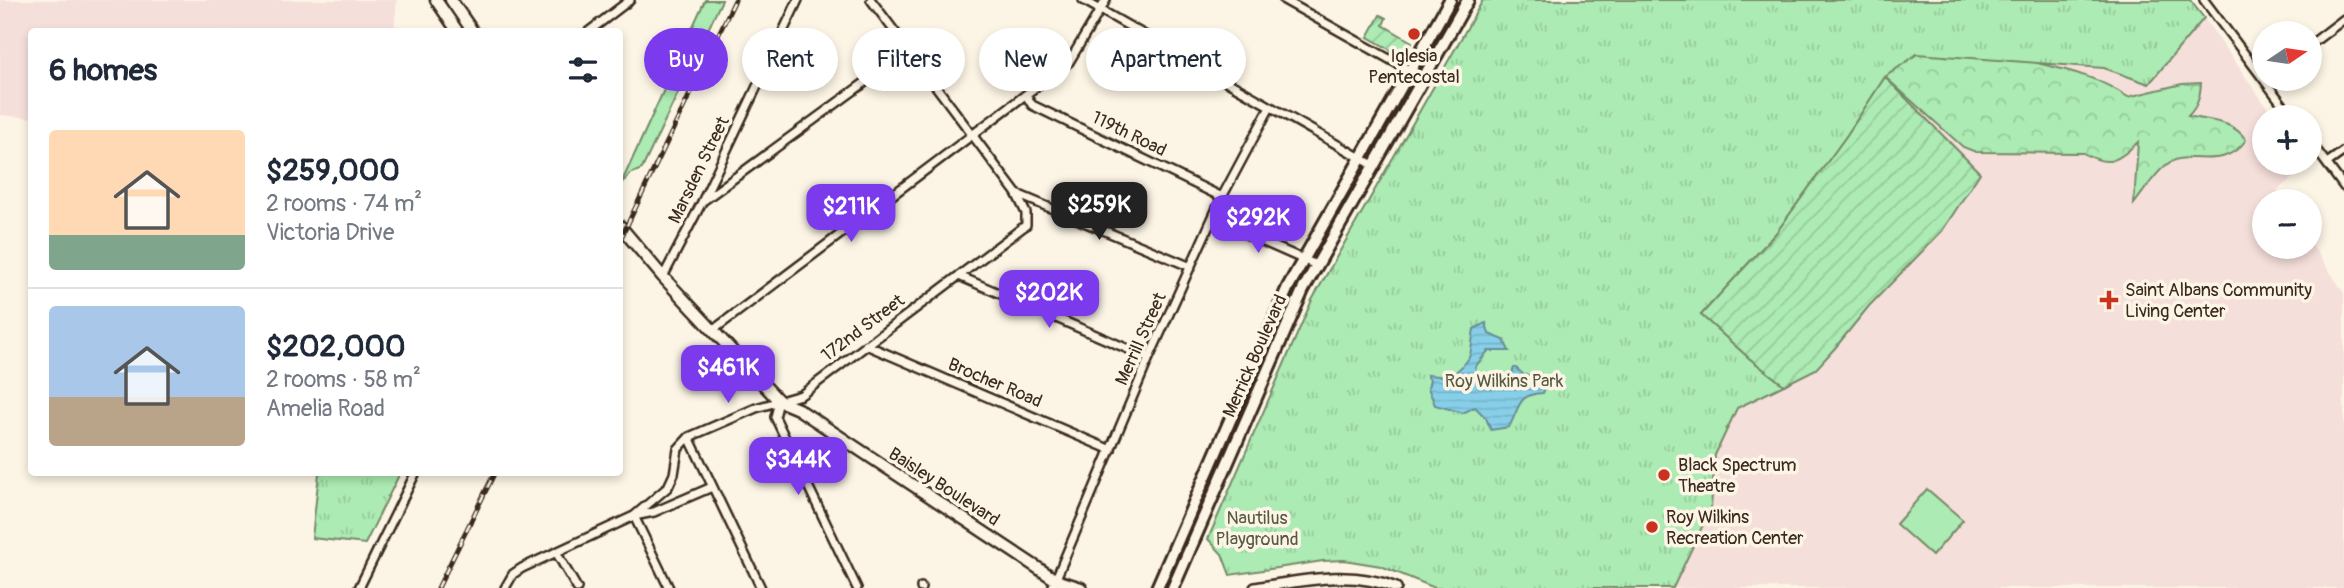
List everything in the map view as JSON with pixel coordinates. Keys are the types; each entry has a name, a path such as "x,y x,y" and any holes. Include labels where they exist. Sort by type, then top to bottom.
{"main road":[{"name":"Merrick Boulevard","path":"1157,588 1282,299 1302,259 1450,0"},
{"name":"Merrick Boulevard","path":"1173,588 1303,290 1468,0"},
{"path":"452,1 470,28"},
{"path":"439,4 455,28"},
{"name":"Baisley Boulevard","path":"623,230 712,331 779,401 797,409 1054,584 1082,588"}],"street":[{"path":"593,28 630,0"},
{"path":"871,0 891,28"},
{"path":"1083,0 1373,165"},
{"path":"712,331 1069,62 1106,0"},
{"path":"1284,0 1423,78"},
{"path":"2204,0 2252,62"},
{"path":"439,4 452,1"},
{"name":"Marsden Street","path":"663,277 798,2"},
{"path":"2322,36 2344,19"},
{"path":"702,202 853,91"},
{"path":"938,91 1016,193 1191,267"},
{"name":"119th Road","path":"1026,95 1032,105 1222,197"},
{"name":"Merrill Street","path":"1054,584 1212,219 1270,107"},
{"path":"2327,163 2344,151"},
{"path":"2322,157 2344,187"},
{"name":"172nd Street","path":"689,437 756,408 801,395 1026,225 1026,213 1016,193"},
{"path":"1212,219 1316,265"},
{"path":"959,276 1150,358"},
{"name":"Brocher Road","path":"866,345 1111,450"},
{"path":"779,401 775,417 857,588"},
{"path":"634,516 668,487 674,474 678,449 689,437 761,588"},
{"path":"359,588 414,476"},
{"path":"505,588 513,574 522,568 634,516 654,512 712,487"},
{"path":"634,516 669,588"},
{"path":"556,552 577,588"},
{"path":"1255,588 1309,579 1353,577 1383,582 1396,588"}],"shaded area":[{"path":"0,0 397,0 394,28 28,28 28,118 0,115"},
{"name":"Saint Albans Community Living Center","path":"2204,18 2252,86 2252,91 2256,91 2266,105 2252,105 2252,175 2296,175 2278,189 2252,189 2252,259 2321,259 2344,293 2344,588 1673,588 1711,508 1715,455 1737,408 1816,369 1869,306 1942,231 1980,173 1885,77 1917,54 2104,68 2149,84"}],"green space":[{"path":"705,0 722,0 709,28 692,28"},
{"name":"Roy Wilkins Park","path":"1483,0 2190,0 2204,18 2149,84 2104,68 1917,54 1885,77 1776,233 1701,315 1784,385 1737,408 1715,455 1711,508 1673,588 1435,588 1381,566 1344,560 1230,575 1222,554 1208,539 1312,300"},
{"path":"1820,0 2075,73 2097,80 2128,97 2182,84 2201,83 2198,101 2188,116 2228,125 2241,133 2246,140 2226,156 2185,158 2166,165 2134,204 2138,142 2118,158 2107,161 2083,153 1976,152 1963,147 1885,77 1872,84"},
{"path":"1380,15 1386,18 1383,25 1412,42 1403,57 1368,37"},
{"path":"1885,77 1980,173 1942,231 1869,306 1816,369 1784,385 1701,315 1776,233"},
{"path":"663,91 679,91 642,169 630,174 623,182"},
{"path":"319,476 399,476 365,544 312,538"},
{"path":"1927,489 1963,520 1932,556 1896,524"}],"water":[{"path":"1486,323 1489,334 1504,340 1509,351 1488,351 1475,367 1478,376 1492,388 1511,375 1516,368 1524,375 1538,375 1546,386 1543,393 1528,396 1520,403 1509,427 1491,430 1486,418 1475,407 1463,413 1435,405 1428,388 1430,380 1427,375 1450,377 1458,370 1470,356 1474,329"}],"railway":[{"path":"623,234 735,0"},
{"path":"438,588 493,476"}],"place":[{"name":"Iglesia Pentecostal","path":"1414,34"},
{"name":"Saint Albans Community Living Center","path":"2109,300"},
{"name":"Black Spectrum Theatre","path":"1664,475"},
{"name":"Roy Wilkins Recreation Center","path":"1652,527"}],"park label":[{"name":"Nautilus Playground","path":"1257,528"}]}
